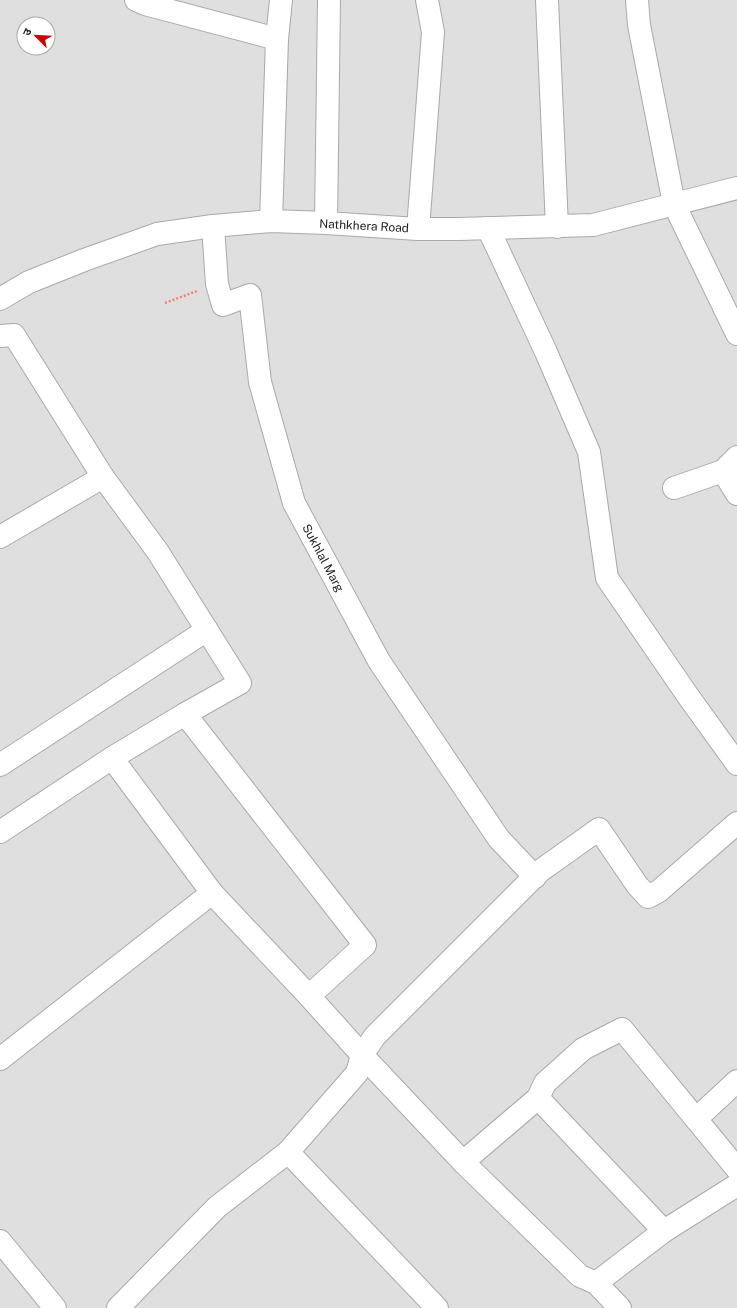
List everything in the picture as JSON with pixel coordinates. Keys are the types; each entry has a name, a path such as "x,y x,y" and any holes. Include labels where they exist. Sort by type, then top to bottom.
{"street":[{"path":"136,0 145,4 277,39"},
{"path":"271,221 277,39 281,0"},
{"path":"326,223 328,0"},
{"path":"418,228 433,32 427,0"},
{"path":"547,0 557,227"},
{"path":"637,0 638,25 674,204 737,334"},
{"name":"Nathkhera Road","path":"0,298 29,282 84,260 157,234 213,226 271,221 418,228 557,227 593,224 737,188"},
{"name":"Sukhlal Marg","path":"213,226 217,284 223,304 250,295 260,382 294,504 379,661 499,839 535,877"},
{"path":"488,228 546,352 589,452 607,578 688,696 737,764"},
{"path":"0,336 14,335 103,477 158,552 240,684 185,714 112,758 0,832"},
{"path":"674,488 730,464 737,494"},
{"path":"0,537 103,477"},
{"path":"0,765 207,630"},
{"path":"185,714 365,945 309,996"},
{"path":"112,758 212,893 463,1162 580,1276 596,1283 620,1308"},
{"path":"118,1308 217,1207 288,1152 357,1073 362,1055 375,1036 540,871 599,829 636,885 648,897 659,891 737,823"},
{"path":"0,1058 212,893"},
{"path":"463,1162 538,1098 545,1083 583,1048 622,1028 737,1169"},
{"path":"696,1118 737,1081"},
{"path":"538,1098 664,1231"},
{"path":"288,1152 437,1308"},
{"path":"596,1283 664,1231 737,1185"},
{"path":"0,1241 55,1308"}],"path":[{"path":"165,303 217,284"}],"shaded area":[{"path":"0,0 737,0 737,1308 0,1308"}]}
